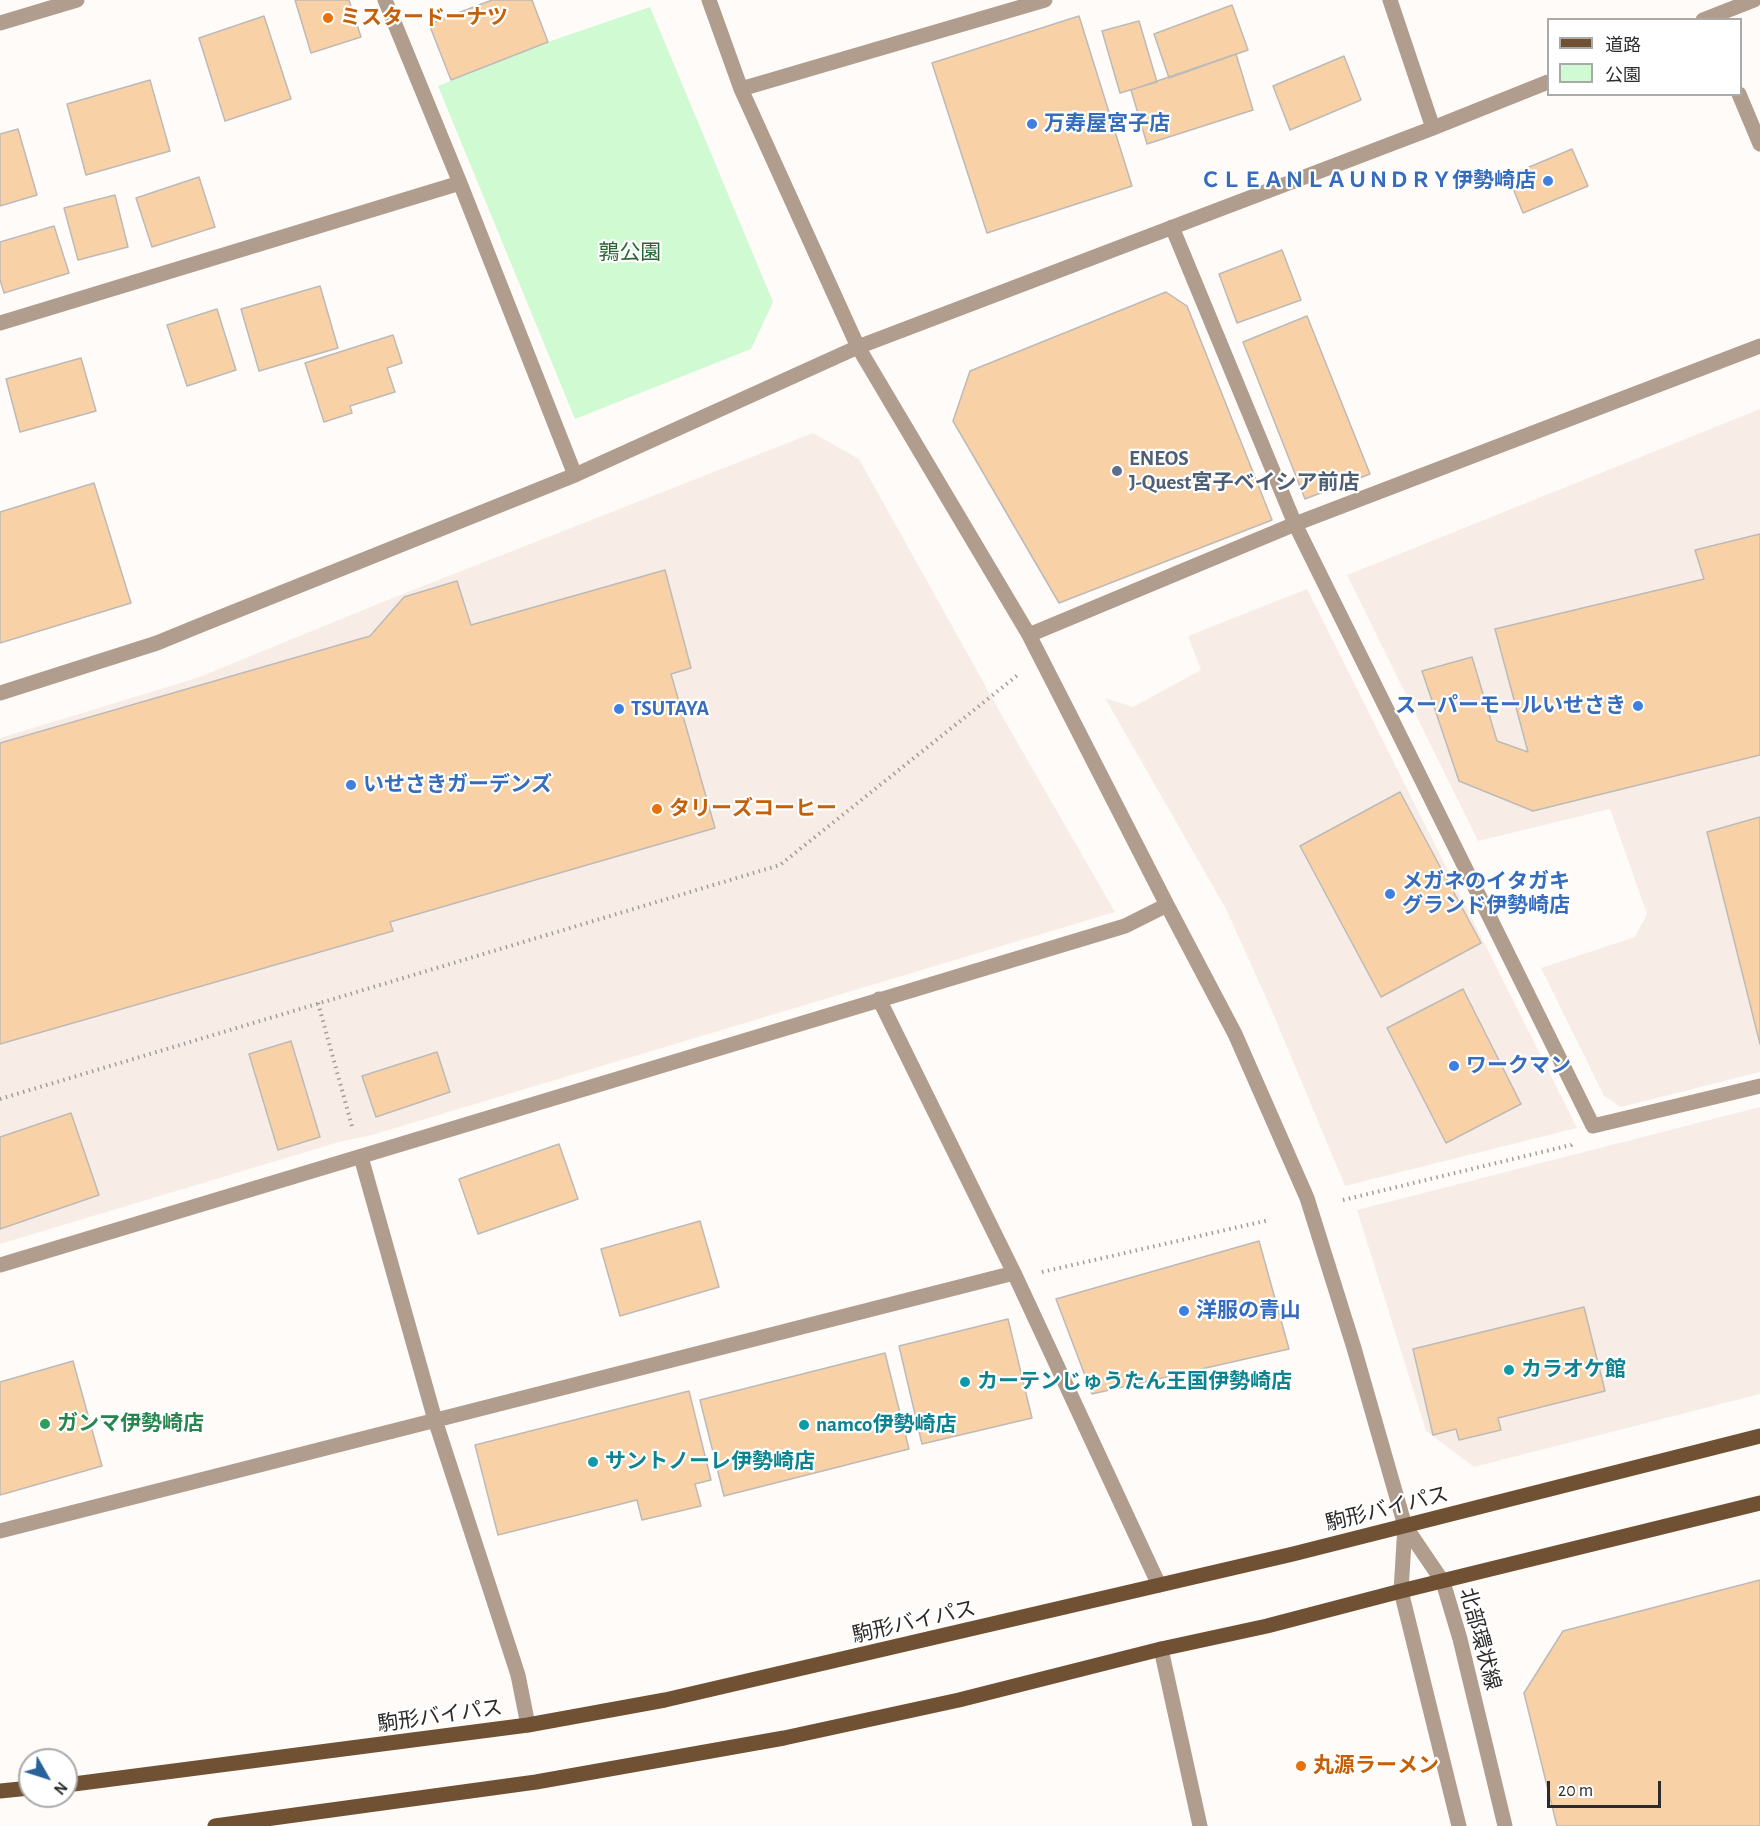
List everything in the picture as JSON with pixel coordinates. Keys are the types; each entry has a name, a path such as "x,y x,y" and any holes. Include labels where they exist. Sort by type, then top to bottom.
{"main road":[{"name":"駒形バイパス","path":"78,1783 528,1725 665,1701 1405,1526 1760,1436"},
{"path":"215,1826 536,1782 784,1738 959,1700 1161,1649 1267,1626 1760,1503"},
{"path":"0,1791 18,1789"}],"street":[{"path":"0,23 49,4 76,0"},
{"path":"384,0 460,183 575,476"},
{"path":"709,0 741,89 858,347 1029,636 1235,1034 1307,1198 1354,1348 1405,1526 1401,1591 1459,1826"},
{"path":"741,89 1045,0"},
{"path":"1390,0 1433,128"},
{"path":"1709,18 1754,0"},
{"path":"0,693 157,643 575,476 858,347 1547,82"},
{"path":"1740,96 1760,144"},
{"path":"0,323 460,183"},
{"path":"1172,227 1296,524 1593,1126 1760,1086"},
{"path":"1029,636 1296,524 1760,346"},
{"path":"0,1265 1125,926 1167,905"},
{"path":"879,999 1014,1273 1160,1585"},
{"path":"361,1157 435,1420 518,1675 528,1725"},
{"path":"0,1531 1014,1273"},
{"name":"北部環状線","path":"1405,1526 1443,1582 1460,1639 1505,1826"},
{"path":"1161,1649 1200,1826"}],"path":[{"path":"0,1099 780,865 1040,657"},
{"path":"318,1003 361,1157"},
{"path":"1342,1200 1571,1145 1593,1126"},
{"path":"1014,1273 1037,1273 1269,1220"}],"shaded area":[{"path":"1760,409 1760,1072 1621,1107 1604,1096 1541,968 1635,937 1647,914 1610,809 1478,841 1347,575"},
{"path":"813,433 859,459 1115,912 0,1244 0,738 197,678 390,599"},
{"path":"1307,589 1577,1128 1345,1186 1272,1011 1226,909 1105,698 1133,707 1201,670 1188,636"},
{"path":"1760,1107 1760,1394 1474,1467 1426,1431 1357,1210"}],"green space":[{"name":"鶉公園","path":"650,7 773,302 751,349 575,419 438,86 548,42"}],"building":[{"path":"295,0 349,0 361,37 311,53"},
{"path":"492,0 532,0 548,42 451,80 429,24"},
{"path":"1232,5 1248,50 1169,78 1154,34"},
{"path":"264,16 291,99 225,121 199,38"},
{"name":"万寿屋宮子店","path":"1079,16 1132,186 987,233 932,63"},
{"path":"1139,21 1157,82 1120,93 1102,31"},
{"path":"1236,54 1253,110 1147,144 1131,90"},
{"path":"1344,56 1361,100 1290,130 1273,86"},
{"path":"150,80 170,151 86,175 67,104"},
{"path":"18,129 37,195 0,206 0,134"},
{"name":"ＣＬＥＡＮＬＡＵＮＤＲＹ伊勢崎店","path":"1572,149 1588,186 1523,213 1508,176"},
{"path":"199,177 215,227 152,247 136,198"},
{"path":"115,195 128,247 78,260 64,208"},
{"path":"54,226 69,273 4,293 0,280 0,242"},
{"path":"1282,250 1301,300 1237,323 1219,274"},
{"path":"320,286 338,348 259,371 241,309"},
{"name":"ENEOS J-Quest宮子ベイシア前店","path":"1166,292 1187,306 1272,520 1059,603 953,421 970,371"},
{"path":"217,309 236,370 187,386 167,325"},
{"path":"1307,316 1370,474 1305,499 1243,342"},
{"path":"393,335 402,363 387,368 395,392 350,406 352,413 324,422 305,363"},
{"path":"81,358 96,411 20,432 6,379"},
{"path":"94,483 131,603 0,643 0,512"},
{"name":"スーパーモールいせさき","path":"1760,534 1760,755 1533,811 1459,781 1422,671 1472,657 1497,741 1528,752 1495,629 1704,579 1695,550"},
{"name":"いせさきガーデンズ","path":"665,570 691,668 671,674 715,828 390,922 393,931 0,1044 0,743 370,636 404,597 457,581 471,625"},
{"name":"メガネのイタガキ グランド伊勢崎店","path":"1400,792 1481,943 1381,997 1300,846"},
{"path":"1760,817 1760,1044 1707,832"},
{"name":"ワークマン","path":"1463,989 1521,1104 1446,1143 1387,1028"},
{"path":"291,1041 320,1137 278,1150 249,1054"},
{"path":"437,1052 450,1092 376,1117 362,1076"},
{"path":"71,1113 99,1195 0,1229 0,1137"},
{"path":"559,1144 578,1199 478,1234 459,1179"},
{"path":"700,1221 719,1287 620,1316 601,1249"},
{"path":"1259,1241 1289,1349 1092,1394 1056,1299"},
{"name":"カラオケ館","path":"1584,1307 1605,1391 1498,1418 1501,1430 1459,1440 1456,1429 1433,1435 1413,1349"},
{"name":"カーテンじゅうたん王国伊勢崎店","path":"1008,1319 1032,1418 922,1444 899,1346"},
{"name":"namco伊勢崎店","path":"885,1353 909,1449 724,1496 700,1400"},
{"name":"ガンマ伊勢崎店","path":"73,1361 102,1466 0,1495 0,1382"},
{"name":"サントノーレ伊勢崎店","path":"689,1391 711,1480 695,1484 701,1506 642,1520 637,1500 498,1535 475,1445"},
{"path":"1760,1580 1760,1826 1557,1826 1524,1693 1563,1631"}],"place":[{"name":"ミスタードーナツ","path":"328,18"},
{"name":"万寿屋宮子店","path":"1032,124"},
{"name":"ＣＬＥＡＮＬＡＵＮＤＲＹ伊勢崎店","path":"1548,181"},
{"name":"ENEOS J-Quest宮子ベイシア前店","path":"1117,471"},
{"name":"スーパーモールいせさき","path":"1638,706"},
{"name":"TSUTAYA","path":"619,709"},
{"name":"いせさきガーデンズ","path":"351,785"},
{"name":"タリーズコーヒー","path":"657,809"},
{"name":"メガネのイタガキ グランド伊勢崎店","path":"1390,894"},
{"name":"ワークマン","path":"1454,1066"},
{"name":"洋服の青山","path":"1184,1311"},
{"name":"カラオケ館","path":"1509,1370"},
{"name":"カーテンじゅうたん王国伊勢崎店","path":"965,1382"},
{"name":"ガンマ伊勢崎店","path":"45,1424"},
{"name":"namco伊勢崎店","path":"804,1425"},
{"name":"サントノーレ伊勢崎店","path":"593,1462"},
{"name":"丸源ラーメン","path":"1301,1766"}]}
